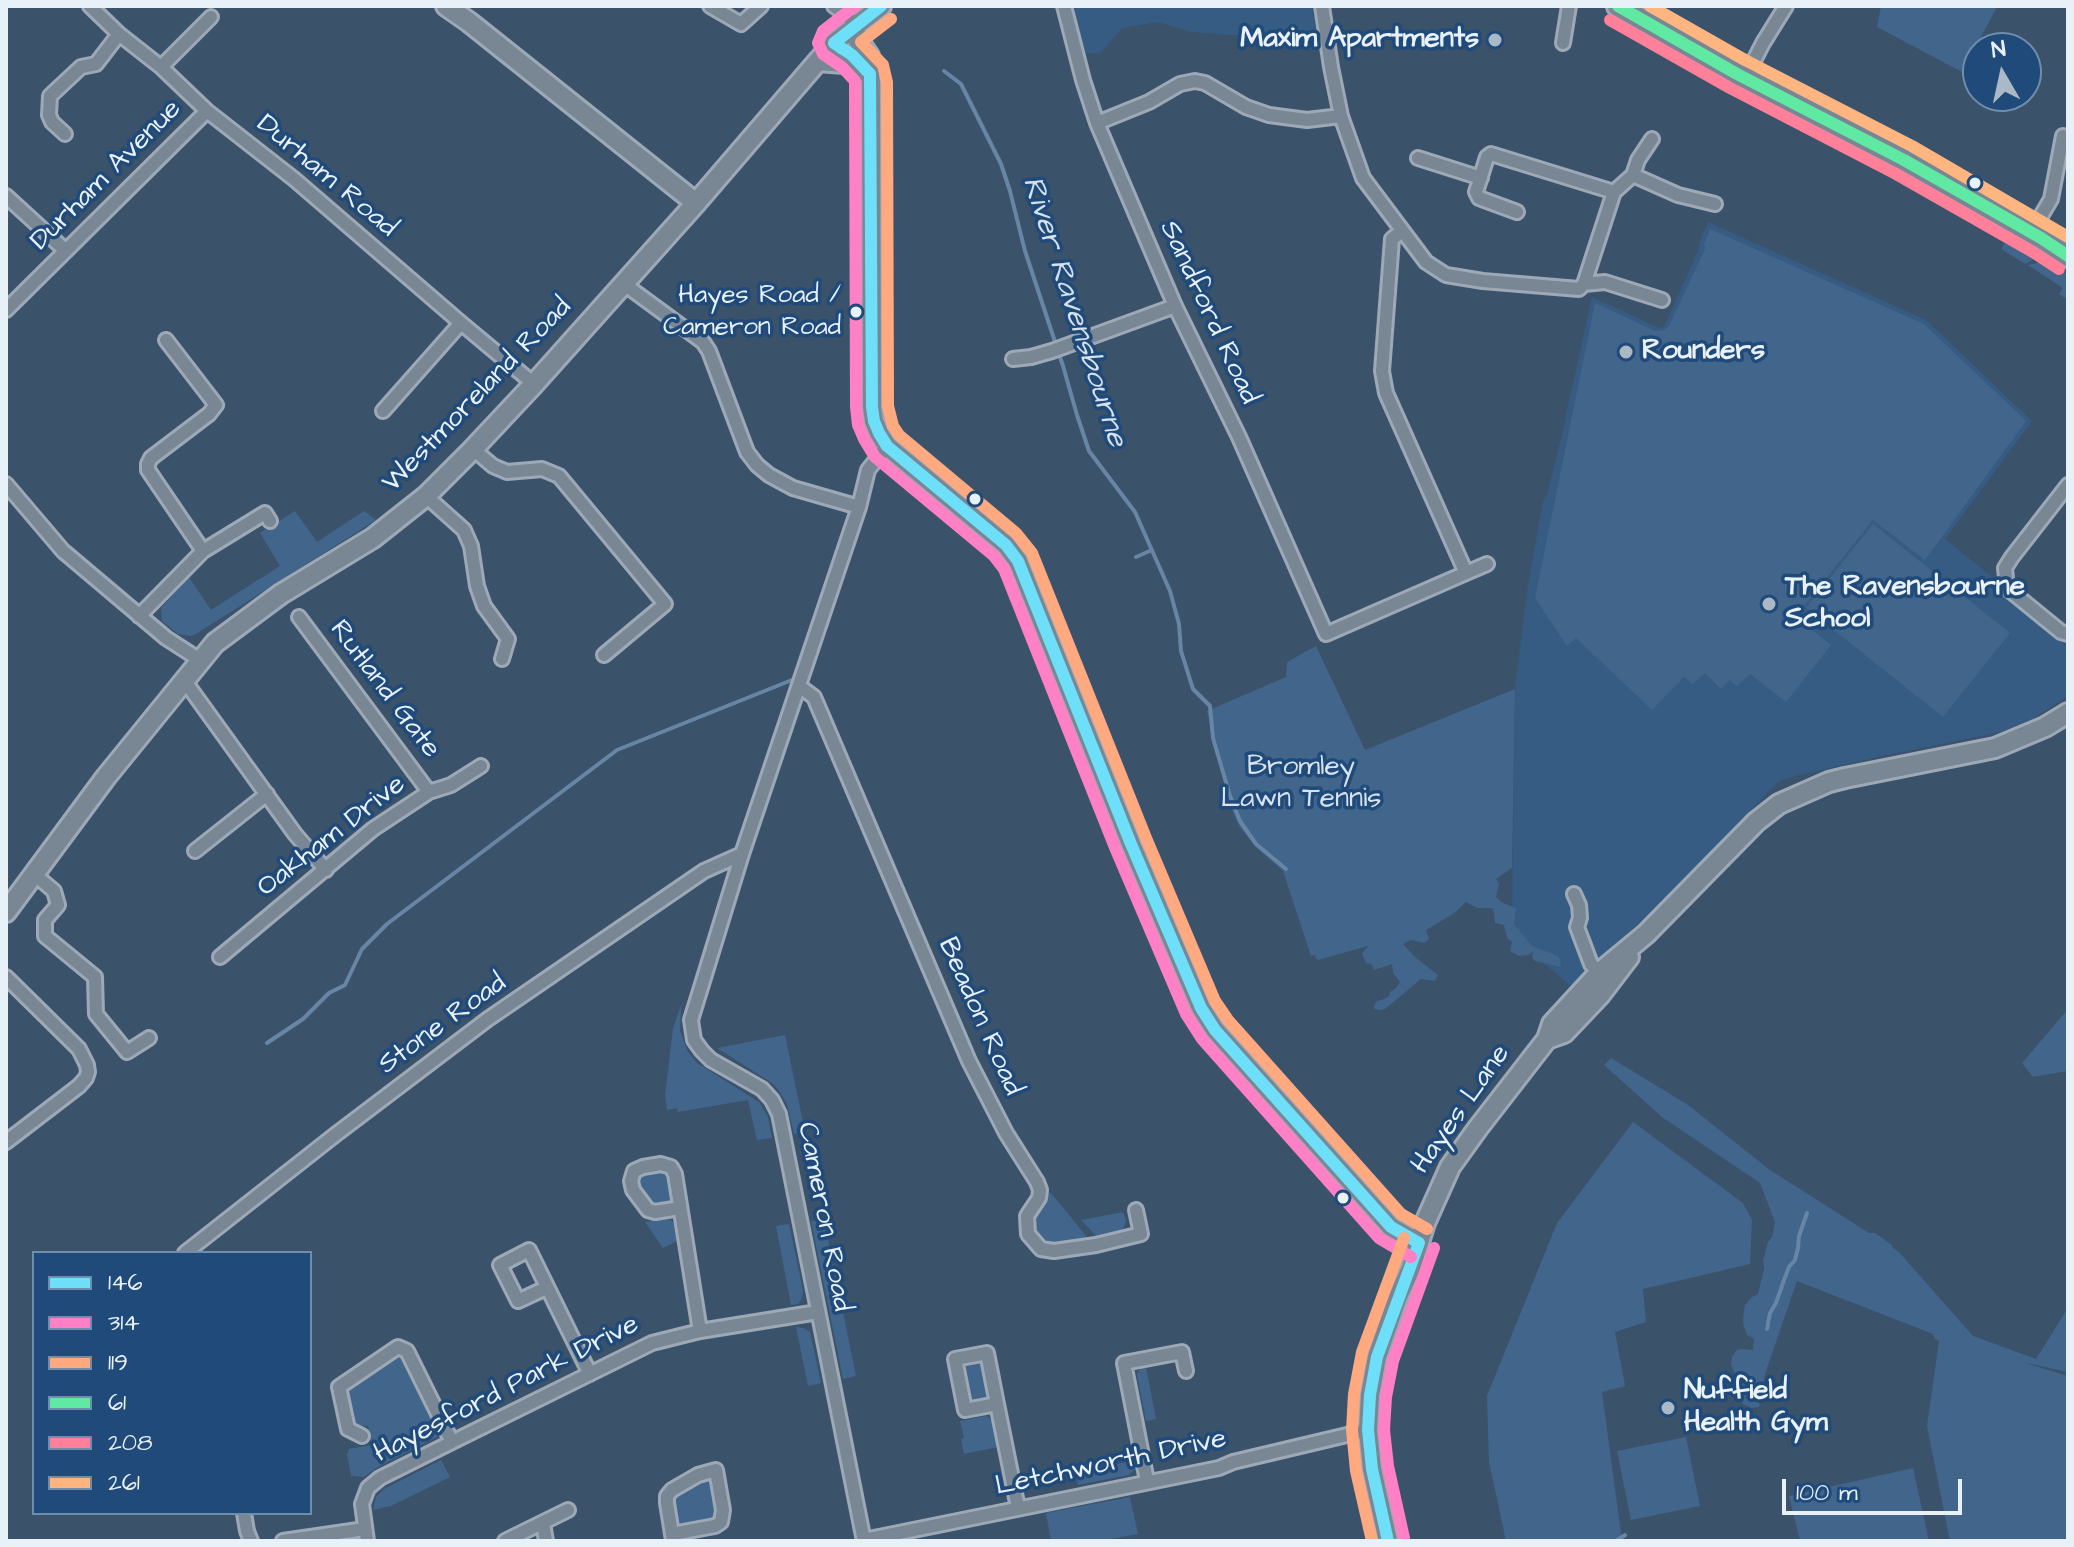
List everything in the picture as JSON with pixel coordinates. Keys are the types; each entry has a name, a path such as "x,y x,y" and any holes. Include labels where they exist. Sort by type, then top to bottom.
{"main road":[{"path":"446,6 696,203"},
{"name":"Westmoreland Road","path":"6,912 106,777 215,643 281,594 373,538 426,496 534,384 834,43 881,6"},
{"path":"1618,6 1745,78 1904,160 2068,256"},
{"path":"855,27 857,39 869,56 871,93 874,421 887,446 1006,545 1018,561 1131,844 1201,1008 1215,1030 1391,1227 1419,1243"},
{"path":"834,43 852,55 870,74"},
{"path":"818,61 844,63 870,74"},
{"name":"Hayes Lane","path":"1388,1541 1372,1469 1368,1430 1377,1357 1435,1198 1450,1167 1547,1039 1552,1024 1599,973 1646,934 1756,822 1787,799 1845,778 1995,748 2045,727 2068,713"},
{"name":"Hayes Lane","path":"1547,1039 1564,1033 1600,995 1646,934"}],"street":[{"name":"Durham Road","path":"90,6 207,111 294,179 534,384"},
{"path":"710,6 741,24 761,6"},
{"path":"834,6 848,16 855,27"},
{"name":"Sandford Road","path":"1064,6 1097,123 1175,306 1239,437 1326,634 1466,573"},
{"path":"1322,6 1341,116 1363,178 1426,262 1446,275 1579,289 1584,284 1614,192 1633,175 1638,160 1652,139"},
{"path":"1563,43 1569,6"},
{"path":"1745,78 1786,6"},
{"path":"161,67 211,17"},
{"path":"65,134 49,115 50,96 81,67 96,64 119,34"},
{"path":"1097,123 1149,102 1180,84 1195,81 1269,115 1307,120 1341,116"},
{"name":"Durham Avenue","path":"6,310 207,111"},
{"path":"2031,233 2051,199 2063,136"},
{"path":"1517,212 1479,198 1476,192 1487,157 1491,154 1614,192"},
{"path":"1418,158 1481,178"},
{"path":"1633,175 1678,195 1715,204"},
{"path":"6,196 66,251"},
{"path":"1402,231 1392,239 1382,371 1386,393 1466,573 1487,564"},
{"path":"1584,284 1605,282 1662,300"},
{"path":"624,284 703,342 747,452 757,465 793,488 859,507"},
{"path":"1013,359 1058,350 1175,306"},
{"path":"383,411 461,323"},
{"path":"166,340 216,405 209,414 151,458 148,470 203,551"},
{"name":"Cameron Road","path":"864,1540 779,1114 762,1089 711,1060 694,1040 691,1029 692,1013 742,854 859,507 868,470 887,446"},
{"path":"473,449 493,466 507,472 542,469 559,476 665,604 604,655"},
{"path":"6,484 63,551 166,638 200,660"},
{"path":"2068,485 2005,568 2007,588 2061,632 2068,634"},
{"path":"426,496 464,530 471,546 477,586 484,606 508,639 502,659"},
{"path":"139,616 203,551 265,513 270,521"},
{"name":"Rutland Gate","path":"299,617 429,792"},
{"path":"184,680 295,834 326,870"},
{"name":"Beadon Road","path":"799,686 814,697 969,1061 1006,1133 1037,1182 1039,1198 1027,1216 1028,1234 1041,1249 1054,1251 1096,1245 1141,1234 1136,1210"},
{"name":"Oakham Drive","path":"220,957 373,829 429,792 451,785 481,766"},
{"path":"195,851 267,794"},
{"name":"Stone Road","path":"188,1251 488,1019 704,871 742,854"},
{"path":"34,874 54,891 58,905 45,920 45,936 95,977 96,1014 127,1052 149,1038"},
{"path":"1574,894 1579,905 1577,927 1591,964 1599,973"},
{"path":"6,977 74,1043 88,1072 79,1086 6,1142"},
{"path":"680,1208 655,1212 648,1210 633,1190 631,1181 634,1171 661,1164 671,1167 675,1174 700,1331"},
{"path":"546,1288 590,1374"},
{"name":"Hayesford Park Drive","path":"366,1535 362,1504 368,1488 380,1478 652,1343 700,1331 818,1312"},
{"path":"362,1436 348,1429 339,1387 398,1347 407,1351 452,1442"},
{"path":"1147,1481 1124,1363 1182,1352 1186,1371"},
{"path":"997,1404 965,1410 955,1359 987,1353 1018,1508"},
{"name":"Letchworth Drive","path":"864,1540 1219,1468 1368,1430"},
{"path":"714,1455 723,1510 721,1522 673,1538 667,1496 698,1475 716,1470"},
{"path":"505,1541 568,1510"},
{"path":"244,1515 251,1541"},
{"path":"543,1523 546,1541"},
{"path":"283,1541 366,1535"}],"shaded area":[{"path":"1074,6 1312,6 1319,50 1260,46 1244,36 1191,32 1158,22 1122,28 1100,53 1083,53"},
{"name":"The Ravensbourne School","path":"1708,222 1926,320 2032,421 1945,539 1992,577 1987,584 2068,647 2068,696 2032,719 2001,732 1882,756 1778,782 1659,904 1571,986 1516,936 1512,924 1515,689 1528,585 1543,502 1560,443 1592,297 1659,328 1664,327"}],"green space":[{"path":"1881,6 1997,6 1984,32 1962,32 1962,72 1877,27"},
{"path":"1710,229 1924,324 2026,421 1925,560 1873,520 1795,617 1831,645 1786,702 1750,674 1737,686 1730,680 1721,689 1705,673 1693,684 1684,677 1652,710 1576,638 1567,646 1535,598 1595,303 1655,331 1664,330 1669,326 1705,249"},
{"path":"2009,236 2040,256 2025,264 2001,249"},
{"path":"2044,257 2068,275 2068,300 2059,294 2063,288 2028,265 2038,263"},
{"path":"295,511 317,542 364,511 376,520 196,634 178,634 162,621 161,608 189,577 211,610 280,566 260,533"},
{"path":"1873,524 2010,633 1943,717 1806,608"},
{"name":"Bromley Lawn Tennis","path":"1316,646 1365,750 1515,689 1512,868 1496,879 1499,884 1496,897 1516,908 1514,924 1532,946 1558,956 1560,967 1535,961 1533,951 1519,956 1510,951 1512,942 1507,938 1504,925 1495,923 1492,908 1477,908 1466,902 1426,930 1429,939 1424,943 1411,940 1403,944 1438,975 1435,981 1421,979 1385,1009 1374,1009 1374,1006 1388,997 1400,982 1393,973 1392,964 1374,970 1372,964 1366,963 1362,954 1368,946 1318,960 1316,955 1311,956 1283,871 1257,848 1239,826 1229,803 1207,711 1286,677 1287,662"},
{"path":"681,1005 680,1031 688,1052 697,1063 759,1102 768,1117 772,1138 757,1140 748,1100 678,1112 677,1108 667,1110 665,1096 673,1028"},
{"path":"2068,1009 2068,1071 2033,1077 2022,1063"},
{"path":"785,1035 805,1132 794,1134 787,1104 777,1088 717,1048"},
{"path":"1611,1058 1688,1105 1770,1170 1892,1245 1973,1336 2036,1359 2068,1308 2068,1372 2022,1362 2068,1376 2068,1541 1950,1541 1927,1426 1939,1341 1933,1334 1797,1281 1765,1374 1759,1407 1751,1408 1743,1404 1731,1364 1732,1357 1740,1349 1753,1350 1754,1339 1747,1335 1743,1323 1745,1305 1758,1294 1763,1261 1775,1222 1760,1183 1662,1117 1604,1065"},
{"path":"1633,1122 1743,1203 1752,1220 1750,1264 1643,1289 1646,1322 1615,1332 1625,1386 1602,1392 1622,1541 1506,1541 1489,1462 1487,1396 1557,1223"},
{"path":"661,1170 670,1178 672,1199 665,1205 653,1206 636,1183 642,1173"},
{"path":"1045,1192 1051,1193 1087,1237 1053,1244 1041,1239 1034,1230 1034,1218 1042,1206"},
{"path":"1123,1212 1126,1221 1120,1232 1097,1237 1081,1220"},
{"path":"666,1219 674,1224 677,1241 663,1248 645,1222"},
{"path":"824,1219 856,1376 843,1379 811,1221"},
{"path":"789,1224 803,1291 798,1304 791,1305 776,1226"},
{"path":"796,1327 810,1332 821,1383 808,1386"},
{"path":"395,1357 402,1357 408,1362 441,1430 437,1437 364,1477 351,1476 349,1449 371,1445 368,1426 353,1422 346,1396 348,1389 351,1384"},
{"path":"977,1360 984,1368 988,1389 987,1397 977,1402 968,1396 963,1371 969,1361"},
{"path":"1146,1367 1156,1419 1146,1421 1137,1375 1139,1370"},
{"path":"986,1416 992,1420 998,1447 964,1454 960,1421"},
{"path":"1686,1437 1700,1506 1631,1520 1617,1451"},
{"path":"441,1460 450,1477 391,1506 373,1510 376,1497 384,1489"},
{"path":"1136,1460 1136,1468 1129,1475 1078,1485 1076,1473"},
{"path":"1913,1468 1929,1541 1800,1541 1789,1496"},
{"path":"705,1479 711,1481 714,1488 717,1517 712,1521 680,1524 676,1520 672,1499 676,1493"},
{"path":"1130,1497 1138,1534 1101,1541 1051,1541 1046,1513"}],"waterway":[{"name":"River Ravensbourne","path":"944,71 961,84 1001,164 1025,251 1089,451 1135,512 1170,591 1179,624 1181,651 1193,689 1210,706 1213,738 1240,821 1256,844 1286,869"},
{"path":"1136,557 1152,550"},
{"path":"267,1043 303,1019 329,993 345,985 362,949 387,924 617,750 792,680"},
{"path":"1767,1329 1770,1313 1789,1267 1795,1260 1807,1213"},
{"path":"1616,1541 1625,1535"}],"transit line":[{"name":"314","path":"855,6 823,31 818,43 823,54 855,81 856,407 858,425 864,439 875,457 994,556 1004,569 1116,850 1186,1014 1202,1039 1379,1238 1411,1257"},
{"name":"146","path":"881,6 834,43 852,55 870,74 872,407 879,433 887,446 1006,545 1018,561 1131,844 1201,1008 1215,1030 1391,1227 1419,1243"},
{"name":"61","path":"1618,6 1737,74 1904,160 2068,256"},
{"name":"261","path":"1650,6 1745,60 1912,146 2068,237"},
{"name":"119","path":"891,19 861,42 883,65 887,82 888,406 893,426 899,435 1016,533 1032,553 1215,1001 1228,1020 1401,1214 1427,1229"},
{"name":"208","path":"1610,20 1730,88 1896,174 2059,269"},
{"name":"119","path":"1372,1541 1356,1471 1352,1430 1354,1394 1362,1352 1404,1238"},
{"name":"146","path":"1388,1541 1372,1469 1368,1430 1370,1395 1377,1357 1419,1243"},
{"name":"314","path":"1404,1538 1388,1466 1384,1430 1386,1397 1393,1361 1434,1248"}],"place":[{"name":"Maxim Apartments","path":"1495,40"},
{"name":"Hayes Road / Cameron Road","path":"856,312"},
{"name":"Rounders","path":"1626,352"},
{"name":"The Ravensbourne School","path":"1769,604"},
{"name":"Nuffield Health Gym","path":"1668,1408"}]}
